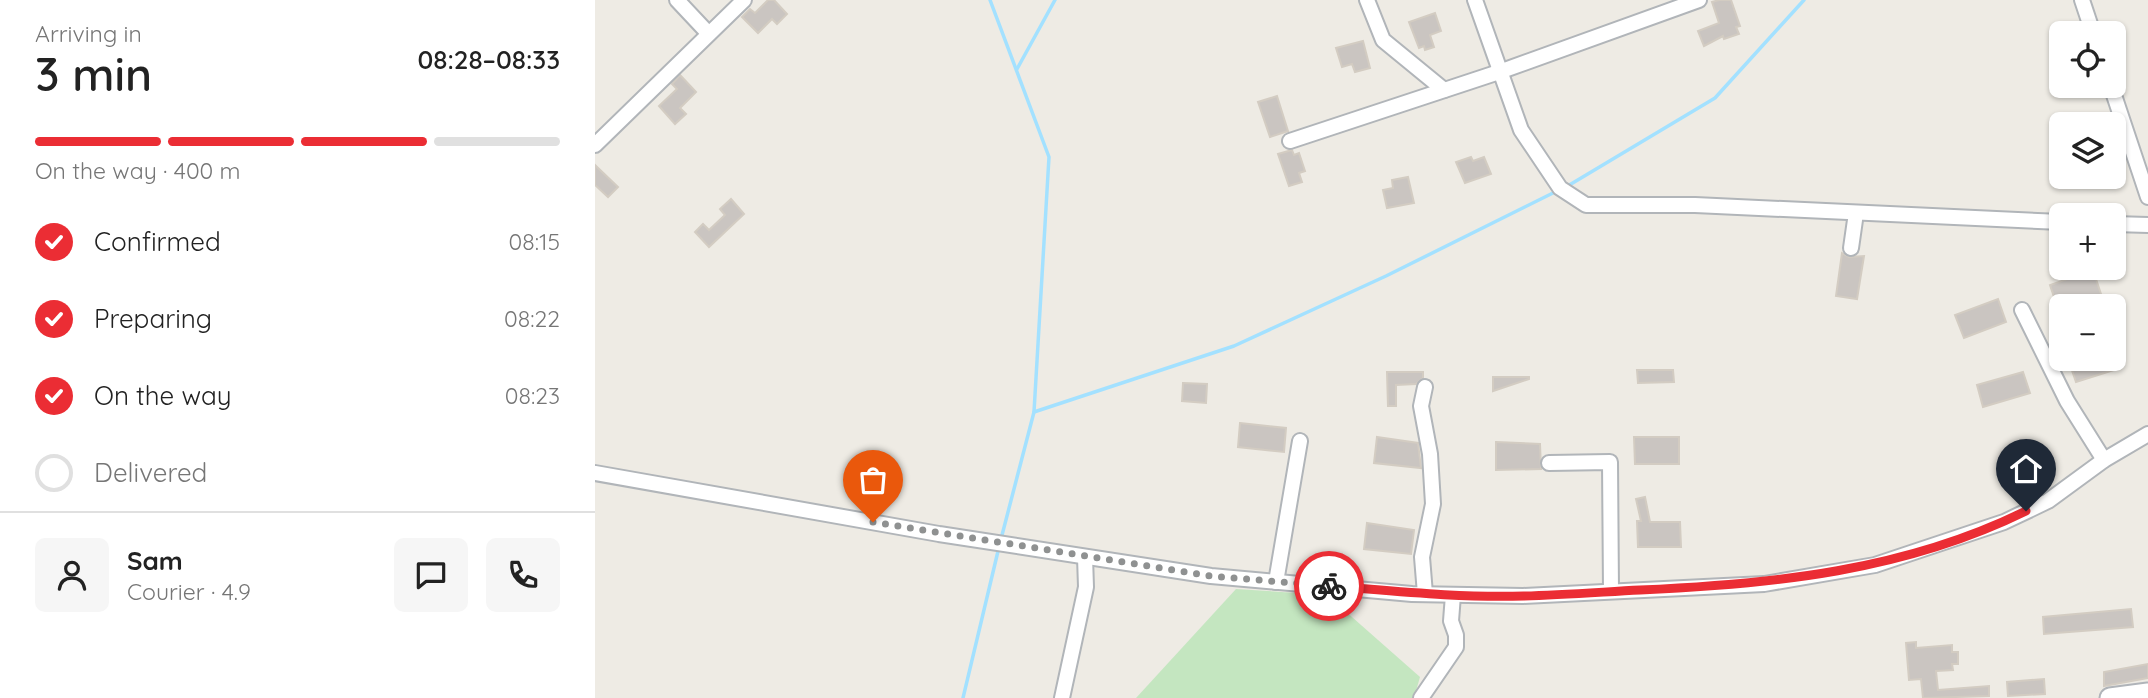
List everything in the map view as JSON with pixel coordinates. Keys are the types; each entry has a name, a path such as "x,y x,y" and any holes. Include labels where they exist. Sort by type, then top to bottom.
{"main road":[{"path":"2110,698 2148,693"}],"street":[{"path":"677,0 708,33"},
{"path":"595,145 744,0"},
{"path":"1367,0 1383,40 1444,90"},
{"path":"1475,0 1521,130 1559,188 1586,205 1695,205 2049,221"},
{"path":"1290,141 1499,72 1699,0"},
{"path":"2082,0 2089,21"},
{"path":"2115,98 2148,197"},
{"path":"1851,248 1856,213"},
{"path":"2126,224 2148,225"},
{"path":"2022,310 2067,401 2103,460"},
{"path":"1425,387 1421,406 1430,454 1433,505 1422,557 1425,594"},
{"path":"595,472 1085,557 1211,576 1425,594 1523,596 1764,584 1875,565 2004,522 2048,501 2103,460 2148,434"},
{"path":"1276,582 1300,441"},
{"path":"1549,463 1609,462 1611,592"},
{"path":"1062,698 1086,587 1085,557"},
{"path":"1421,698 1456,647 1457,635 1451,621 1453,595"}],"green space":[{"path":"1236,589 1327,595 1420,677 1414,698 1136,698"}],"building":[{"path":"768,0 774,0 787,14 777,24 772,19 758,33 742,17 750,9 755,13"},
{"path":"1731,0 1740,26 1736,27 1739,34 1724,39 1723,36 1704,46 1698,31 1719,23 1712,2"},
{"path":"1435,13 1441,31 1430,35 1434,47 1425,50 1424,46 1419,48 1409,22"},
{"path":"1363,41 1370,68 1355,72 1352,64 1342,67 1336,48"},
{"path":"680,75 696,92 680,108 686,114 675,124 659,106 677,89 672,84"},
{"path":"1277,96 1288,131 1270,137 1258,102"},
{"path":"1292,150 1294,155 1299,153 1305,171 1299,173 1302,182 1289,186 1278,154"},
{"path":"1471,157 1473,161 1484,157 1491,174 1465,183 1456,162"},
{"path":"595,165 618,187 608,197 595,185"},
{"path":"1408,177 1414,203 1387,208 1383,190 1393,188 1392,180"},
{"path":"731,199 744,214 709,247 695,232 703,224 709,230 725,215 720,209"},
{"path":"1842,253 1849,257 1864,256 1857,299 1836,296"},
{"path":"2064,280 2096,280 2101,294 2053,294 2050,285"},
{"path":"1998,299 2006,322 1964,338 1955,315"},
{"path":"1637,370 1673,370 1674,382 1638,383"},
{"path":"2072,371 2111,371 2076,382"},
{"path":"1387,372 1423,372 1423,378 1416,384 1396,385 1396,406 1388,406"},
{"path":"2023,372 2030,393 1983,407 1977,385"},
{"path":"1493,377 1529,377 1529,379 1493,391"},
{"path":"1183,383 1207,384 1206,403 1182,401"},
{"path":"1240,423 1286,428 1284,452 1238,447"},
{"path":"1377,437 1418,443 1421,468 1374,463"},
{"path":"1634,437 1679,437 1679,464 1635,464"},
{"path":"1496,442 1540,444 1541,469 1496,470"},
{"path":"1645,497 1650,522 1680,522 1681,547 1638,547 1637,521 1641,521 1636,499"},
{"path":"1367,523 1414,530 1411,554 1364,549"},
{"path":"2131,609 2133,627 2044,634 2043,617"},
{"path":"1916,642 1916,648 1952,645 1952,652 1958,652 1958,664 1952,664 1953,670 1936,671 1938,690 1989,686 1989,696 1923,698 1921,679 1909,680 1906,643"},
{"path":"2148,664 2148,678 2104,686 2104,672"},
{"path":"2044,679 2045,694 2008,696 2007,682"}],"waterway":[{"path":"990,0 1049,157 1034,412 1001,539"},
{"path":"1017,69 1055,0"},
{"path":"1566,187 1715,98 1804,0"},
{"path":"1034,412 1234,346 1386,276 1559,190"},
{"path":"963,698 999,547"}],"way so far":[{"path":"873,522 1211,576 1329,586"}],"route":[{"path":"1329,586 1412,594 1523,596 1764,584 1828,575 1929,550 2026,511"}]}
